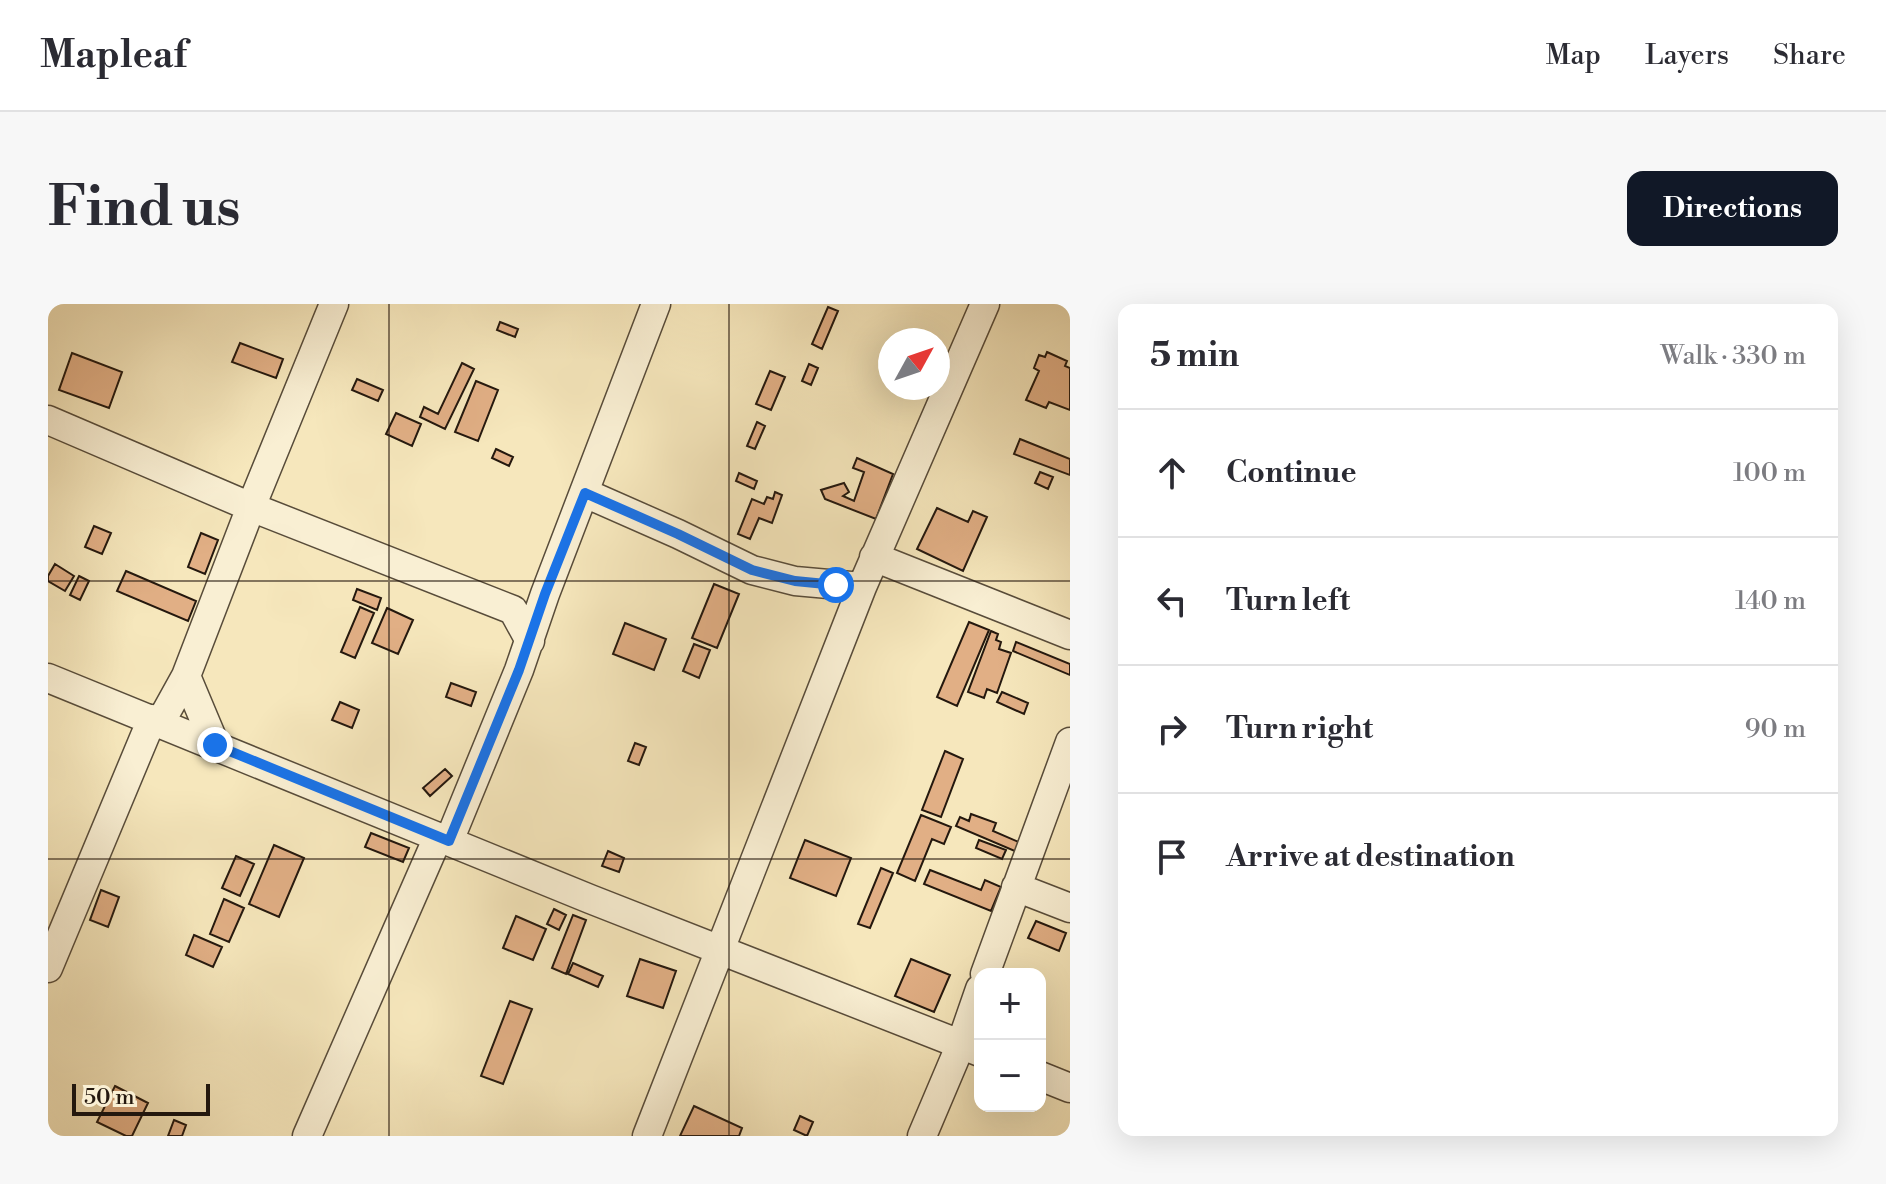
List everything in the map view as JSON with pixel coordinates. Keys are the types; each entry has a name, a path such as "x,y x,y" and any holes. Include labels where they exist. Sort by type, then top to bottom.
{"street":[{"path":"48,968 156,721 186,676 334,304"},
{"path":"307,1136 530,641 545,594 656,304"},
{"path":"647,1136 874,557 985,304"},
{"path":"48,420 251,507 513,610 530,641"},
{"path":"585,493 752,570 795,581 862,587"},
{"path":"874,557 1070,635"},
{"path":"513,610 545,594"},
{"path":"186,676 215,745"},
{"path":"48,678 970,1048"},
{"path":"987,968 1070,742"},
{"path":"1016,887 1070,908"},
{"path":"922,1136 970,1048 974,1024"},
{"path":"1046,1078 1070,1088"}],"building":[{"path":"828,307 838,311 822,349 812,344"},
{"path":"500,322 518,329 515,337 497,330"},
{"path":"240,343 283,359 276,378 232,362"},
{"path":"1047,352 1067,361 1065,366 1070,368 1070,410 1049,402 1046,408 1026,400 1039,371 1034,368 1039,355 1045,357"},
{"path":"72,353 122,372 109,408 59,390"},
{"path":"462,363 474,369 445,429 420,417 424,407 438,414"},
{"path":"809,364 818,368 811,385 802,381"},
{"path":"770,371 785,377 771,410 756,404"},
{"path":"357,379 383,390 378,401 352,390"},
{"path":"476,381 498,390 478,441 455,432"},
{"path":"396,413 421,424 412,446 386,434"},
{"path":"757,422 765,426 755,449 747,446"},
{"path":"1020,439 1070,459 1070,475 1014,454"},
{"path":"496,449 513,457 509,466 492,458"},
{"path":"857,458 893,474 876,519 825,499 821,490 844,483 849,492 843,496 854,501 864,472 853,468"},
{"path":"1040,472 1053,477 1048,489 1035,483"},
{"path":"739,473 757,481 754,489 736,481"},
{"path":"775,492 782,495 772,523 759,518 750,539 738,534 752,499 764,504 767,497 773,499"},
{"path":"937,508 968,522 973,511 987,517 963,571 917,549"},
{"path":"94,526 111,533 102,554 85,547"},
{"path":"201,533 218,540 205,574 188,567"},
{"path":"55,564 74,576 65,591 48,581"},
{"path":"126,571 196,601 188,621 117,591"},
{"path":"79,576 89,581 80,600 70,595"},
{"path":"714,584 739,594 717,648 692,638"},
{"path":"357,589 381,598 377,610 353,600"},
{"path":"360,607 374,613 355,658 341,652"},
{"path":"387,608 413,620 398,654 372,643"},
{"path":"969,622 989,630 957,706 937,697"},
{"path":"625,623 666,639 654,670 613,654"},
{"path":"991,631 998,634 996,640 1001,642 999,649 1011,653 997,693 987,689 984,698 968,692"},
{"path":"1016,642 1070,664 1070,675 1013,651"},
{"path":"694,644 710,650 699,678 683,671"},
{"path":"451,683 476,692 471,706 446,697"},
{"path":"1002,692 1028,703 1024,714 997,702"},
{"path":"340,702 359,710 352,728 332,720"},
{"path":"635,743 646,747 639,765 628,761"},
{"path":"945,751 963,759 941,817 922,810"},
{"path":"445,769 452,776 430,796 423,788"},
{"path":"971,814 996,823 993,831 1021,843 1017,852 956,826 960,817 969,821"},
{"path":"921,815 951,827 944,844 932,839 915,881 897,873"},
{"path":"371,833 409,848 403,862 365,847"},
{"path":"805,840 851,858 836,896 790,878"},
{"path":"979,840 1006,850 1002,859 976,848"},
{"path":"274,845 304,858 279,917 249,904"},
{"path":"608,851 624,858 619,872 602,866"},
{"path":"236,856 254,864 240,896 222,888"},
{"path":"881,868 893,873 870,928 858,924"},
{"path":"930,870 981,890 985,880 1001,887 991,911 924,884"},
{"path":"101,890 119,897 108,927 90,920"},
{"path":"224,899 244,908 229,942 210,934"},
{"path":"554,909 566,915 559,930 547,924"},
{"path":"573,915 586,920 566,974 552,968"},
{"path":"516,916 546,929 533,960 503,948"},
{"path":"1036,921 1066,933 1059,951 1028,938"},
{"path":"194,935 222,947 213,967 186,955"},
{"path":"640,959 676,971 663,1008 627,996"},
{"path":"911,959 950,975 934,1012 895,996"},
{"path":"573,963 603,976 598,987 568,974"},
{"path":"510,1001 532,1009 503,1084 481,1076"},
{"path":"115,1086 148,1103 132,1136 97,1122"},
{"path":"694,1106 742,1128 739,1136 680,1136"},
{"path":"800,1116 813,1122 807,1136 794,1130"},
{"path":"174,1120 186,1125 182,1136 168,1136"}],"route":[{"path":"215,745 449,841 519,670 585,493 752,570 795,581 836,585"}]}
